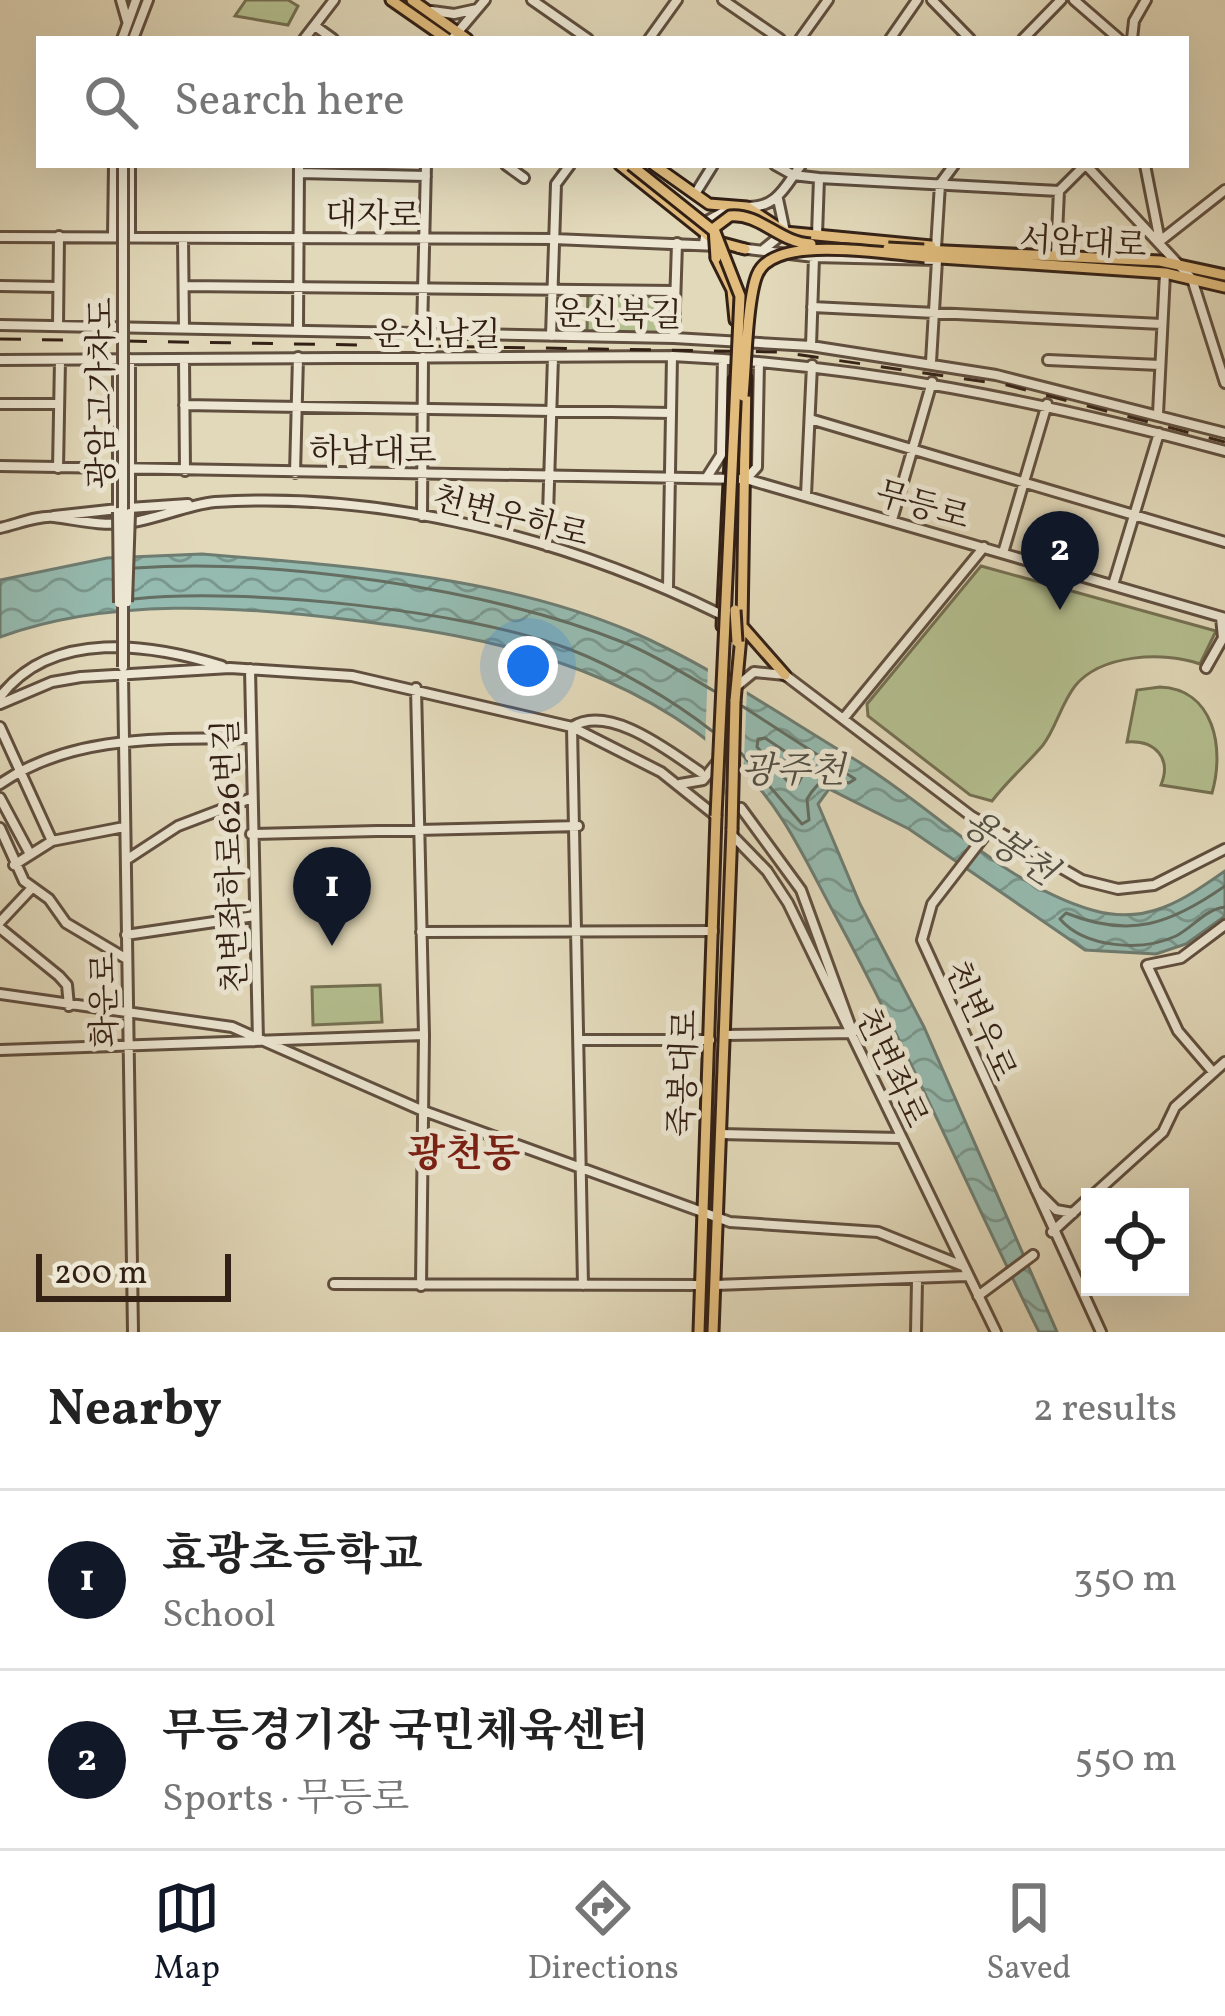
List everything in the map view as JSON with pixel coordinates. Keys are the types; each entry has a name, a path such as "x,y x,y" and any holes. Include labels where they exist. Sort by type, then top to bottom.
{"main road":[{"path":"391,0 454,36"},
{"path":"412,0 455,36"},
{"path":"624,168 715,241 745,249"},
{"path":"635,168 691,208 720,240 737,280 743,335"},
{"path":"646,168 709,216 726,238 744,283 728,616 723,631"},
{"path":"658,168 709,204 747,207 785,232 930,254"},
{"path":"743,335 732,290 711,243 714,228 730,215 753,219 796,244 930,254"},
{"path":"743,335 755,279 774,255 794,250 930,254"},
{"name":"서암대로","path":"930,254 1056,255 1176,263 1225,275"},
{"name":"서암대로","path":"930,254 1165,273 1225,287"},
{"path":"723,631 725,478 740,378"},
{"path":"737,642 742,626 746,479 740,378"},
{"path":"736,687 740,378"},
{"path":"742,626 785,675"},
{"name":"죽봉대로","path":"699,1332 723,631"},
{"name":"죽봉대로","path":"713,1332 736,687"}],"street":[{"path":"121,0 128,22"},
{"path":"123,36 136,0"},
{"path":"135,36 148,0"},
{"path":"307,36 334,0"},
{"path":"457,36 485,0"},
{"path":"532,0 584,36"},
{"path":"651,36 677,0"},
{"path":"723,0 776,36"},
{"path":"802,36 828,0"},
{"path":"892,36 917,0"},
{"path":"932,0 967,36"},
{"path":"1026,36 1061,0"},
{"path":"1074,0 1116,36"},
{"path":"1132,36 1133,21 1146,0"},
{"path":"425,9 454,14 477,9"},
{"path":"315,26 329,36"},
{"path":"113,236 122,168"},
{"path":"122,168 130,236"},
{"name":"광암고가차도","path":"122,168 123,622"},
{"path":"510,168 524,178"},
{"path":"551,336 556,184 568,168"},
{"path":"695,194 711,168"},
{"path":"780,168 793,175 819,178 1059,191 1082,168"},
{"path":"704,244 703,231 714,214 767,206 799,168"},
{"path":"869,180 878,168"},
{"path":"931,362 930,254 940,184 952,168"},
{"path":"1088,168 1192,279 1225,383"},
{"path":"1146,168 1160,241"},
{"path":"298,330 299,169 364,175 426,170 422,332"},
{"path":"817,237 819,178"},
{"path":"1160,241 1225,190"},
{"name":"서암대로","path":"1056,255 1059,191"},
{"path":"745,249 768,249 785,232 778,198"},
{"path":"58,236 58,326"},
{"name":"대자로","path":"0,237 554,239 745,249"},
{"path":"184,238 184,328"},
{"path":"674,338 677,243"},
{"name":"서암대로","path":"745,249 814,257 930,254"},
{"path":"811,346 814,257"},
{"path":"1158,414 1165,273"},
{"path":"0,286 58,287"},
{"path":"184,286 675,291"},
{"path":"812,307 1162,324"},
{"name":"운신북길","path":"0,325 674,338 811,346 931,362 1225,433"},
{"path":"668,588 672,356"},
{"path":"296,473 298,357"},
{"path":"422,516 423,357"},
{"path":"548,546 553,357"},
{"path":"706,478 721,455 723,358"},
{"name":"운신남길","path":"0,360 723,358 932,382 1047,404 1225,451"},
{"path":"123,622 130,587 130,359"},
{"path":"184,359 184,471"},
{"path":"58,468 60,360"},
{"path":"118,360 117,590 123,622"},
{"path":"1048,360 1160,365"},
{"path":"746,479 757,467 759,362"},
{"path":"806,495 812,365"},
{"path":"892,520 932,382"},
{"path":"0,404 59,404"},
{"path":"184,404 671,413"},
{"path":"1003,553 1047,404"},
{"path":"810,419 1225,542"},
{"path":"1113,585 1159,433"},
{"name":"하남대로","path":"0,466 746,479"},
{"name":"무등로","path":"746,479 1223,617"},
{"name":"천변우하로","path":"53,517 108,525 208,503"},
{"name":"천변우하로","path":"129,511 208,503 304,503 422,516 548,546 668,588 720,614"},
{"name":"천변우하로","path":"0,529 53,517 118,511"},
{"path":"843,718 984,547"},
{"path":"1206,668 1223,638 1223,617"},
{"name":"화운로","path":"123,622 133,1332"},
{"path":"0,700 44,665 93,648 155,649 230,668"},
{"path":"0,700 52,682 123,671 230,668 352,676 572,727 678,784 716,816"},
{"name":"천변좌하로626번길","path":"250,669 247,738 258,1042"},
{"path":"736,687 754,672 785,675 970,816 993,825 1072,875 1118,889 1168,880 1225,849"},
{"path":"416,688 424,1035 421,1286"},
{"path":"572,727 586,721 630,730 700,772"},
{"path":"0,727 17,772 44,813 52,841"},
{"path":"572,727 578,826 583,1285"},
{"path":"0,784 17,772 76,749 122,742 247,738"},
{"path":"678,784 703,781 718,761"},
{"path":"0,798 30,854"},
{"path":"124,861 178,826 249,799"},
{"path":"724,1035 853,1033 801,890 741,808"},
{"name":"천변우로","path":"993,825 926,914 922,940 1101,1332"},
{"path":"251,834 578,826"},
{"path":"13,866 52,841 124,827"},
{"path":"0,828 13,866 31,889 49,898 66,923 127,959"},
{"name":"천변좌로","path":"731,832 781,890 996,1332"},
{"path":"31,889 0,925 67,985 69,1006"},
{"path":"126,935 255,916"},
{"path":"1213,1072 1178,1031 1147,965 1181,958 1225,926"},
{"path":"421,932 714,931"},
{"path":"0,994 246,1031 258,1042 289,1049 422,1110 717,1216 749,1225 878,1232 965,1271"},
{"path":"0,1050 424,1035"},
{"path":"580,1040 710,1040"},
{"path":"1100,1188 1163,1132 1175,1107 1225,1062"},
{"path":"720,1134 900,1138"},
{"path":"1030,1183 1056,1210 1073,1213"},
{"path":"1052,1232 1081,1205"},
{"path":"978,1296 1033,1255"},
{"path":"715,1285 917,1281 965,1271"},
{"path":"916,1332 917,1281"},
{"path":"334,1284 700,1285"}],"green space":[{"path":"246,0 288,0 298,6 288,25 235,16"},
{"path":"588,294 665,296 668,334 587,331"},
{"path":"981,566 1216,631 1200,664 1169,657 1134,658 1086,675 1070,693 1043,745 992,801 970,795 868,716 867,704"},
{"path":"1160,687 1193,698 1211,724 1217,758 1212,793 1161,785 1164,767 1159,753 1146,744 1127,742 1137,690"},
{"path":"380,985 382,1022 313,1025 312,987"}],"water":[{"name":"광주천","path":"202,554 475,585 529,597 632,632 717,675 854,759 1028,882 1092,910 1146,913 1178,901 1225,871 1225,916 1186,944 1156,954 1085,950 909,829 829,789 818,804 860,904 924,1027 1057,1332 1039,1332 888,1018 792,835 752,780 694,730 603,679 556,661 404,627 264,611 174,608 85,616 0,637 0,580 107,558"}],"pier":[{"path":"708,667 747,688 743,781 705,747"}],"tunnel":[{"path":"701,773 735,802"}],"railway":[{"path":"0,339 780,352 1007,385 1225,442"}],"place":[{"name":"무등경기장 국민체육센터","path":"1060,610"},
{"name":"효광초등학교","path":"332,946"}],"district":[{"name":"광천동","path":"464,1152"}],"water label":[{"name":"용봉천","path":"1010,846"}]}
